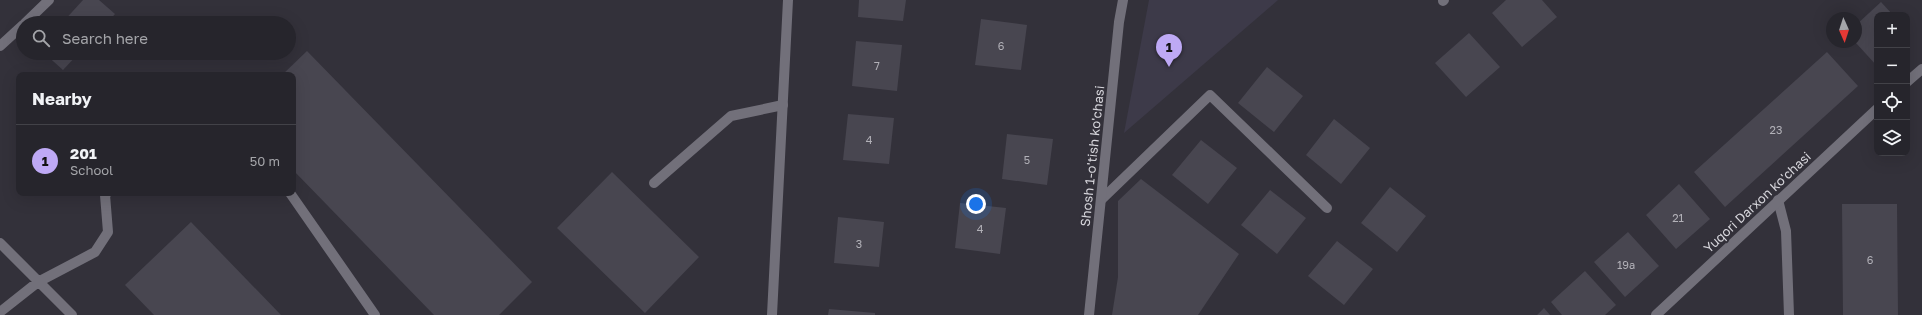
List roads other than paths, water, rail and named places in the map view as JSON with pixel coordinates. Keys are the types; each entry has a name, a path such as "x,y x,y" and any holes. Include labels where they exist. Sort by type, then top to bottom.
{"street":[{"path":"32,16 49,0"},
{"path":"772,315 788,0"},
{"name":"Shosh 1-o'tish ko'chasi","path":"1089,315 1119,22 1123,0"},
{"path":"0,46 16,31"},
{"path":"1910,79 1922,69"},
{"path":"1101,200 1210,95 1327,208"},
{"path":"654,183 732,116 783,105"},
{"name":"Yuqori Darxon ko'chasi","path":"1656,315 1874,112"},
{"path":"0,312 38,282 94,252 108,232 105,196"},
{"path":"292,196 375,315"},
{"path":"1778,200 1786,231 1789,315"},
{"path":"0,243 72,315"}],"place":[{"name":"201","path":"1169,67"}]}
